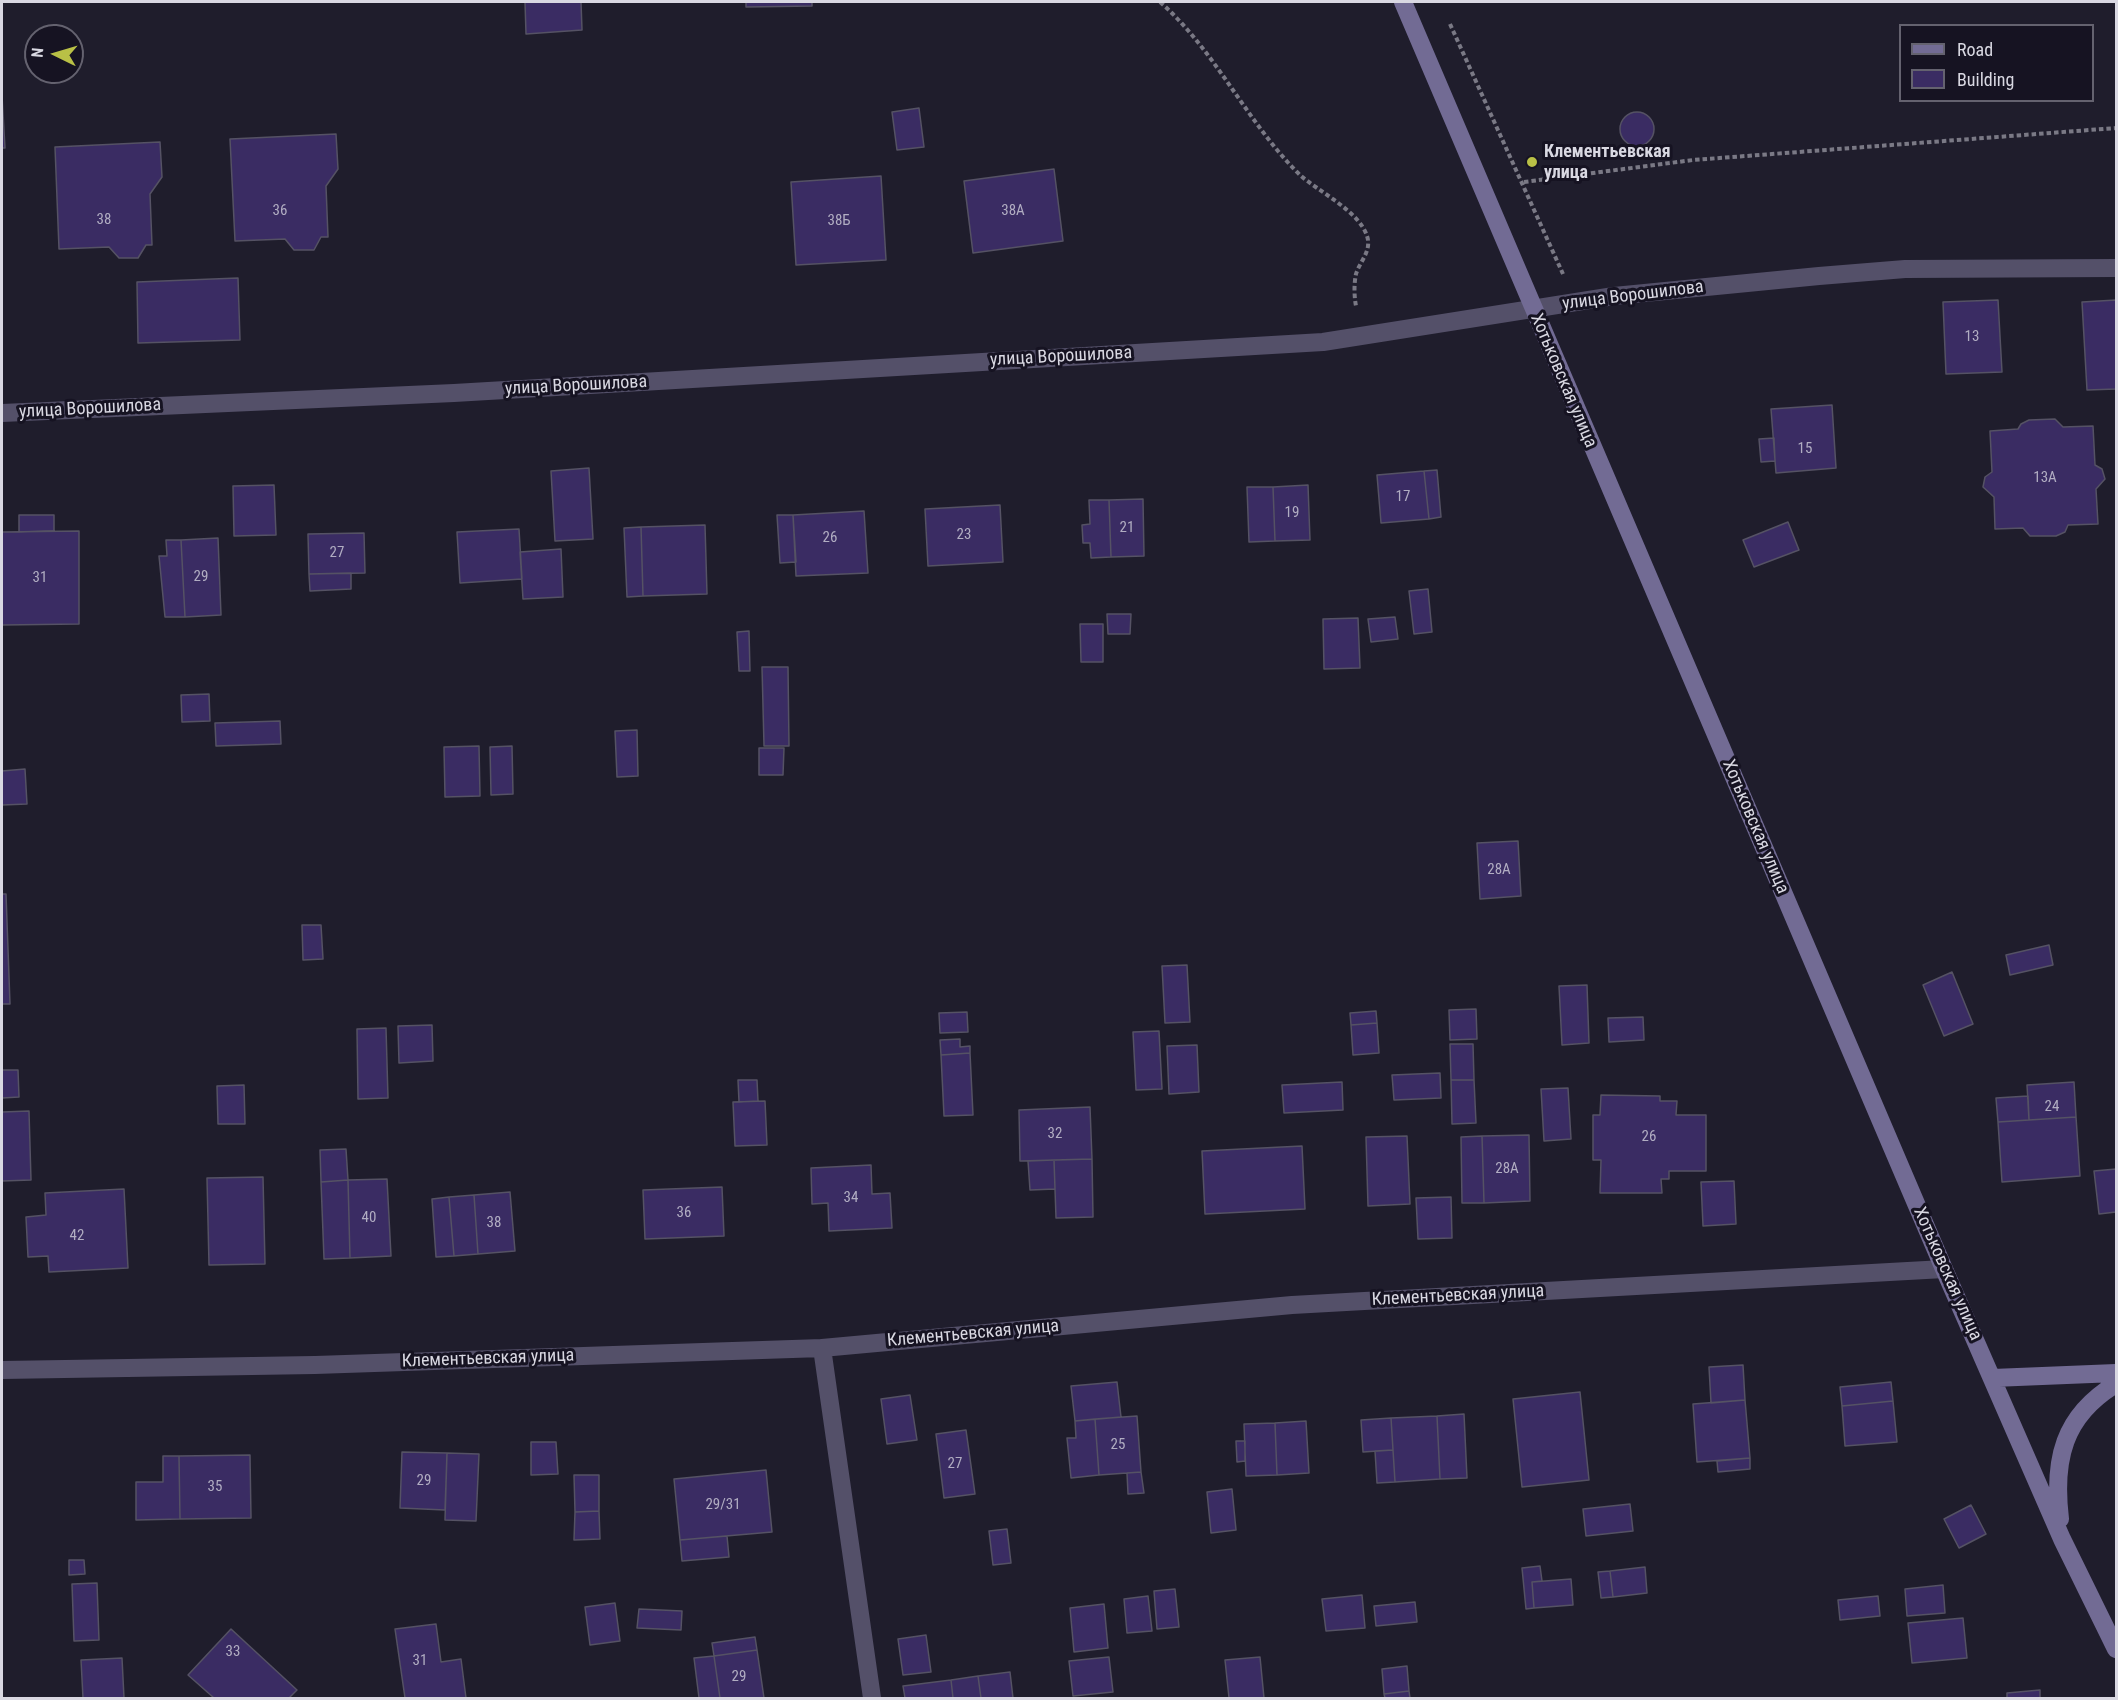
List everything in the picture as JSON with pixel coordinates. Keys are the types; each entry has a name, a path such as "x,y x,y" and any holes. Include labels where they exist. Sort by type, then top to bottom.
{"main road":[{"name":"Хотьковская улица","path":"1402,2 1944,1269 2062,1539 2116,1649"},
{"path":"1992,1378 2116,1373"},
{"path":"2062,1539 2057,1490 2060,1458 2067,1437 2079,1414 2099,1394 2116,1384"}],"street":[{"name":"улица Ворошилова","path":"2,413 466,392 1323,342 1614,296 1905,270 2116,268"},
{"name":"Клементьевская улица","path":"2,1370 327,1364 822,1348 1292,1305 1944,1269"},
{"path":"822,1348 872,1698"}],"path":[{"path":"1160,2 1201,46 1260,126 1300,175 1359,223 1368,236 1368,253 1356,274 1354,297 1362,336"},
{"path":"1449,23 1524,182 1576,302"},
{"path":"1524,182 1692,160 2116,128"}],"building":[{"path":"525,2 581,2 582,30 526,34"},
{"path":"746,2 812,2 812,6 746,7"},
{"path":"2,96 5,148 2,148"},
{"path":"919,108 924,147 897,150 892,112"},
{"path":"1637,112 1649,117 1654,129 1649,141 1637,146 1625,141 1620,129 1625,117"},
{"path":"336,134 338,169 326,186 328,237 321,237 314,250 294,250 285,239 235,241 230,139"},
{"path":"160,142 162,177 150,194 152,245 146,245 138,258 119,258 109,247 59,249 55,147"},
{"path":"1054,169 1063,241 973,253 964,181"},
{"path":"881,176 886,260 796,265 791,182"},
{"path":"238,278 240,340 138,343 137,282"},
{"path":"1998,300 2002,372 1946,374 1943,302"},
{"path":"2116,300 2116,389 2087,390 2082,302"},
{"path":"1832,405 1836,468 1776,473 1771,409"},
{"path":"2055,419 2063,427 2093,426 2095,465 2102,469 2105,479 2096,489 2098,524 2068,525 2065,532 2056,536 2030,536 2023,528 1995,529 1994,497 1983,487 1985,477 1992,472 1990,431 2018,429 2021,424 2029,420"},
{"path":"1774,438 1775,461 1761,462 1759,439"},
{"path":"589,468 593,539 555,541 551,471"},
{"path":"1437,470 1441,517 1429,519 1424,471"},
{"path":"1424,471 1429,519 1381,523 1377,475"},
{"path":"274,485 276,535 234,536 233,486"},
{"path":"1308,485 1310,540 1275,541 1273,487"},
{"path":"1247,487 1273,487 1275,541 1249,542"},
{"path":"1143,499 1144,556 1111,557 1109,500"},
{"path":"1089,500 1109,500 1111,557 1091,558 1090,543 1083,543 1082,525 1090,524"},
{"path":"1000,505 1003,562 928,566 925,509"},
{"path":"864,511 868,573 796,576 793,515"},
{"path":"19,515 54,515 54,531 19,532"},
{"path":"777,515 793,515 796,562 780,563"},
{"path":"1788,522 1799,550 1754,567 1743,540"},
{"path":"705,525 707,594 643,596 641,527"},
{"path":"641,527 643,596 627,597 624,528"},
{"path":"519,529 522,579 460,583 457,532"},
{"path":"79,531 79,624 2,625 2,532"},
{"path":"364,533 365,573 309,574 308,534"},
{"path":"218,538 221,615 185,617 181,540"},
{"path":"166,540 181,540 185,617 165,617 159,556 167,556"},
{"path":"561,549 563,597 523,599 520,552"},
{"path":"351,573 351,589 310,591 309,574"},
{"path":"1428,589 1432,632 1414,634 1409,591"},
{"path":"1107,614 1131,614 1130,634 1108,634"},
{"path":"1395,617 1398,639 1371,642 1368,619"},
{"path":"1358,618 1360,668 1324,669 1323,619"},
{"path":"1080,624 1103,624 1103,662 1081,662"},
{"path":"749,631 750,671 739,671 737,632"},
{"path":"762,667 788,667 789,746 764,746"},
{"path":"209,694 210,721 182,722 181,695"},
{"path":"280,721 281,744 216,746 215,723"},
{"path":"637,730 638,776 617,777 615,731"},
{"path":"479,746 480,796 445,797 444,747"},
{"path":"512,746 513,794 491,795 490,747"},
{"path":"759,748 784,748 783,775 759,775"},
{"path":"25,769 27,804 2,805 2,771"},
{"path":"1518,841 1521,896 1480,899 1477,843"},
{"path":"2,894 6,894 10,1004 2,1004"},
{"path":"302,925 321,925 323,959 303,960"},
{"path":"2049,945 2053,965 2010,975 2006,955"},
{"path":"1187,965 1190,1022 1165,1023 1162,966"},
{"path":"1952,972 1973,1024 1944,1036 1923,985"},
{"path":"1587,985 1589,1043 1562,1045 1559,986"},
{"path":"1476,1009 1477,1039 1450,1040 1449,1010"},
{"path":"1376,1011 1377,1023 1351,1025 1350,1013"},
{"path":"967,1012 968,1032 940,1033 939,1013"},
{"path":"1643,1017 1644,1040 1609,1042 1608,1018"},
{"path":"1377,1023 1379,1053 1353,1055 1351,1025"},
{"path":"432,1025 433,1061 399,1063 398,1026"},
{"path":"386,1028 388,1098 358,1099 357,1029"},
{"path":"1159,1031 1162,1089 1136,1090 1133,1032"},
{"path":"960,1039 960,1047 970,1046 970,1053 941,1055 940,1040"},
{"path":"1450,1044 1473,1044 1474,1080 1451,1080"},
{"path":"1197,1045 1199,1092 1169,1094 1167,1046"},
{"path":"970,1053 973,1115 944,1116 941,1055"},
{"path":"2,1070 18,1070 19,1097 2,1098"},
{"path":"1440,1073 1441,1098 1394,1100 1392,1075"},
{"path":"738,1080 757,1080 758,1101 739,1102"},
{"path":"1451,1080 1474,1080 1476,1123 1452,1124"},
{"path":"1342,1082 1343,1110 1284,1113 1282,1085"},
{"path":"2074,1082 2076,1117 2029,1120 2027,1085"},
{"path":"244,1085 245,1124 218,1124 217,1086"},
{"path":"1568,1088 1571,1139 1544,1141 1541,1089"},
{"path":"1601,1095 1660,1096 1660,1101 1677,1101 1676,1115 1706,1115 1706,1171 1669,1171 1669,1179 1661,1179 1662,1193 1600,1193 1601,1160 1593,1160 1593,1115 1600,1115"},
{"path":"2028,1096 2029,1120 1998,1122 1996,1098"},
{"path":"765,1101 767,1145 735,1146 733,1102"},
{"path":"1090,1107 1092,1159 1020,1161 1019,1110"},
{"path":"29,1111 31,1180 2,1181 2,1112"},
{"path":"2076,1117 2080,1176 2002,1182 1998,1122"},
{"path":"1529,1135 1530,1201 1484,1203 1482,1136"},
{"path":"1407,1136 1410,1204 1368,1206 1366,1137"},
{"path":"1482,1136 1484,1203 1462,1203 1461,1137"},
{"path":"1302,1146 1305,1209 1205,1214 1202,1151"},
{"path":"346,1149 348,1180 321,1182 320,1150"},
{"path":"1092,1159 1093,1217 1056,1218 1054,1160"},
{"path":"1054,1160 1055,1189 1030,1190 1028,1161"},
{"path":"871,1165 872,1194 890,1193 892,1228 829,1231 828,1203 812,1204 811,1168"},
{"path":"2116,1169 2116,1212 2099,1214 2094,1171"},
{"path":"263,1177 265,1264 209,1265 207,1178"},
{"path":"387,1179 391,1256 350,1258 348,1180"},
{"path":"348,1180 350,1258 324,1259 321,1182"},
{"path":"1734,1181 1736,1224 1703,1226 1701,1182"},
{"path":"722,1187 724,1236 645,1239 643,1190"},
{"path":"124,1189 128,1268 49,1272 48,1256 28,1257 26,1217 46,1215 45,1193"},
{"path":"510,1192 515,1251 478,1254 474,1195"},
{"path":"474,1195 478,1254 454,1256 449,1197"},
{"path":"449,1197 454,1256 436,1257 432,1199"},
{"path":"1451,1197 1452,1238 1418,1239 1416,1198"},
{"path":"1743,1365 1745,1400 1711,1403 1709,1367"},
{"path":"1117,1382 1121,1417 1075,1421 1071,1386"},
{"path":"1891,1382 1893,1401 1842,1406 1840,1387"},
{"path":"1580,1392 1589,1480 1522,1487 1513,1399"},
{"path":"910,1395 917,1440 887,1444 881,1399"},
{"path":"1745,1400 1750,1458 1697,1462 1693,1404"},
{"path":"1893,1401 1897,1442 1845,1446 1842,1406"},
{"path":"1464,1414 1467,1478 1440,1479 1437,1416"},
{"path":"1137,1416 1141,1472 1099,1475 1095,1419"},
{"path":"1437,1416 1440,1479 1395,1482 1391,1418"},
{"path":"1391,1418 1393,1450 1363,1452 1361,1420"},
{"path":"1095,1419 1099,1475 1071,1478 1067,1438 1076,1438 1075,1421"},
{"path":"1306,1421 1309,1473 1277,1475 1275,1423"},
{"path":"1275,1423 1277,1475 1246,1476 1244,1424"},
{"path":"966,1430 975,1494 944,1498 936,1434"},
{"path":"1236,1441 1245,1441 1245,1461 1237,1462"},
{"path":"531,1442 556,1442 558,1474 531,1475"},
{"path":"1393,1450 1395,1482 1377,1483 1375,1451"},
{"path":"402,1452 447,1453 445,1510 400,1508"},
{"path":"447,1453 479,1454 476,1521 445,1520"},
{"path":"250,1455 251,1518 180,1519 179,1456"},
{"path":"163,1456 179,1456 180,1519 136,1520 136,1482 163,1482"},
{"path":"1750,1458 1750,1469 1718,1472 1717,1461"},
{"path":"766,1470 772,1532 680,1540 674,1479"},
{"path":"1141,1472 1144,1493 1128,1494 1127,1473"},
{"path":"574,1475 599,1475 599,1511 575,1512"},
{"path":"1232,1489 1236,1530 1211,1533 1207,1492"},
{"path":"1630,1504 1633,1531 1586,1536 1583,1509"},
{"path":"1971,1505 1986,1534 1959,1548 1944,1519"},
{"path":"599,1511 600,1539 574,1540 575,1512"},
{"path":"1007,1529 1011,1563 993,1565 989,1531"},
{"path":"727,1536 729,1557 682,1561 680,1540"},
{"path":"69,1560 84,1560 85,1574 69,1575"},
{"path":"1540,1566 1542,1581 1532,1582 1534,1608 1526,1609 1522,1568"},
{"path":"1645,1567 1647,1593 1613,1597 1610,1571"},
{"path":"1610,1571 1613,1597 1601,1598 1598,1572"},
{"path":"1571,1579 1573,1605 1534,1608 1532,1582"},
{"path":"97,1583 99,1640 74,1641 72,1584"},
{"path":"1943,1585 1945,1613 1907,1616 1905,1589"},
{"path":"1175,1589 1179,1627 1157,1629 1154,1591"},
{"path":"1362,1595 1365,1628 1326,1631 1322,1599"},
{"path":"1148,1596 1152,1631 1127,1633 1124,1599"},
{"path":"1878,1596 1880,1616 1840,1620 1838,1600"},
{"path":"1415,1602 1417,1622 1376,1626 1374,1606"},
{"path":"615,1603 620,1641 590,1645 585,1607"},
{"path":"1104,1604 1108,1648 1074,1652 1070,1608"},
{"path":"639,1609 682,1611 681,1630 637,1628"},
{"path":"1963,1618 1967,1658 1912,1663 1908,1623"},
{"path":"436,1624 441,1662 461,1659 466,1698 405,1698 395,1629"},
{"path":"231,1629 297,1690 289,1698 214,1698 188,1675"},
{"path":"926,1635 931,1672 903,1675 898,1639"},
{"path":"755,1637 757,1650 714,1656 712,1643"},
{"path":"757,1650 764,1698 720,1698 714,1656"},
{"path":"714,1656 720,1698 699,1698 694,1658"},
{"path":"1109,1657 1113,1692 1073,1696 1069,1661"},
{"path":"1260,1657 1264,1698 1229,1698 1225,1660"},
{"path":"122,1658 124,1698 83,1698 81,1660"},
{"path":"1407,1666 1409,1691 1384,1694 1382,1669"},
{"path":"1010,1672 1013,1698 981,1698 978,1676"},
{"path":"978,1676 981,1698 953,1698 951,1680"},
{"path":"951,1680 953,1698 905,1698 903,1686"},
{"path":"2040,1690 2040,1698 2007,1698 2007,1693"},
{"path":"1409,1691 1410,1698 1385,1698 1384,1694"}],"place":[{"name":"Клементьевская улица","path":"1532,162"}]}
